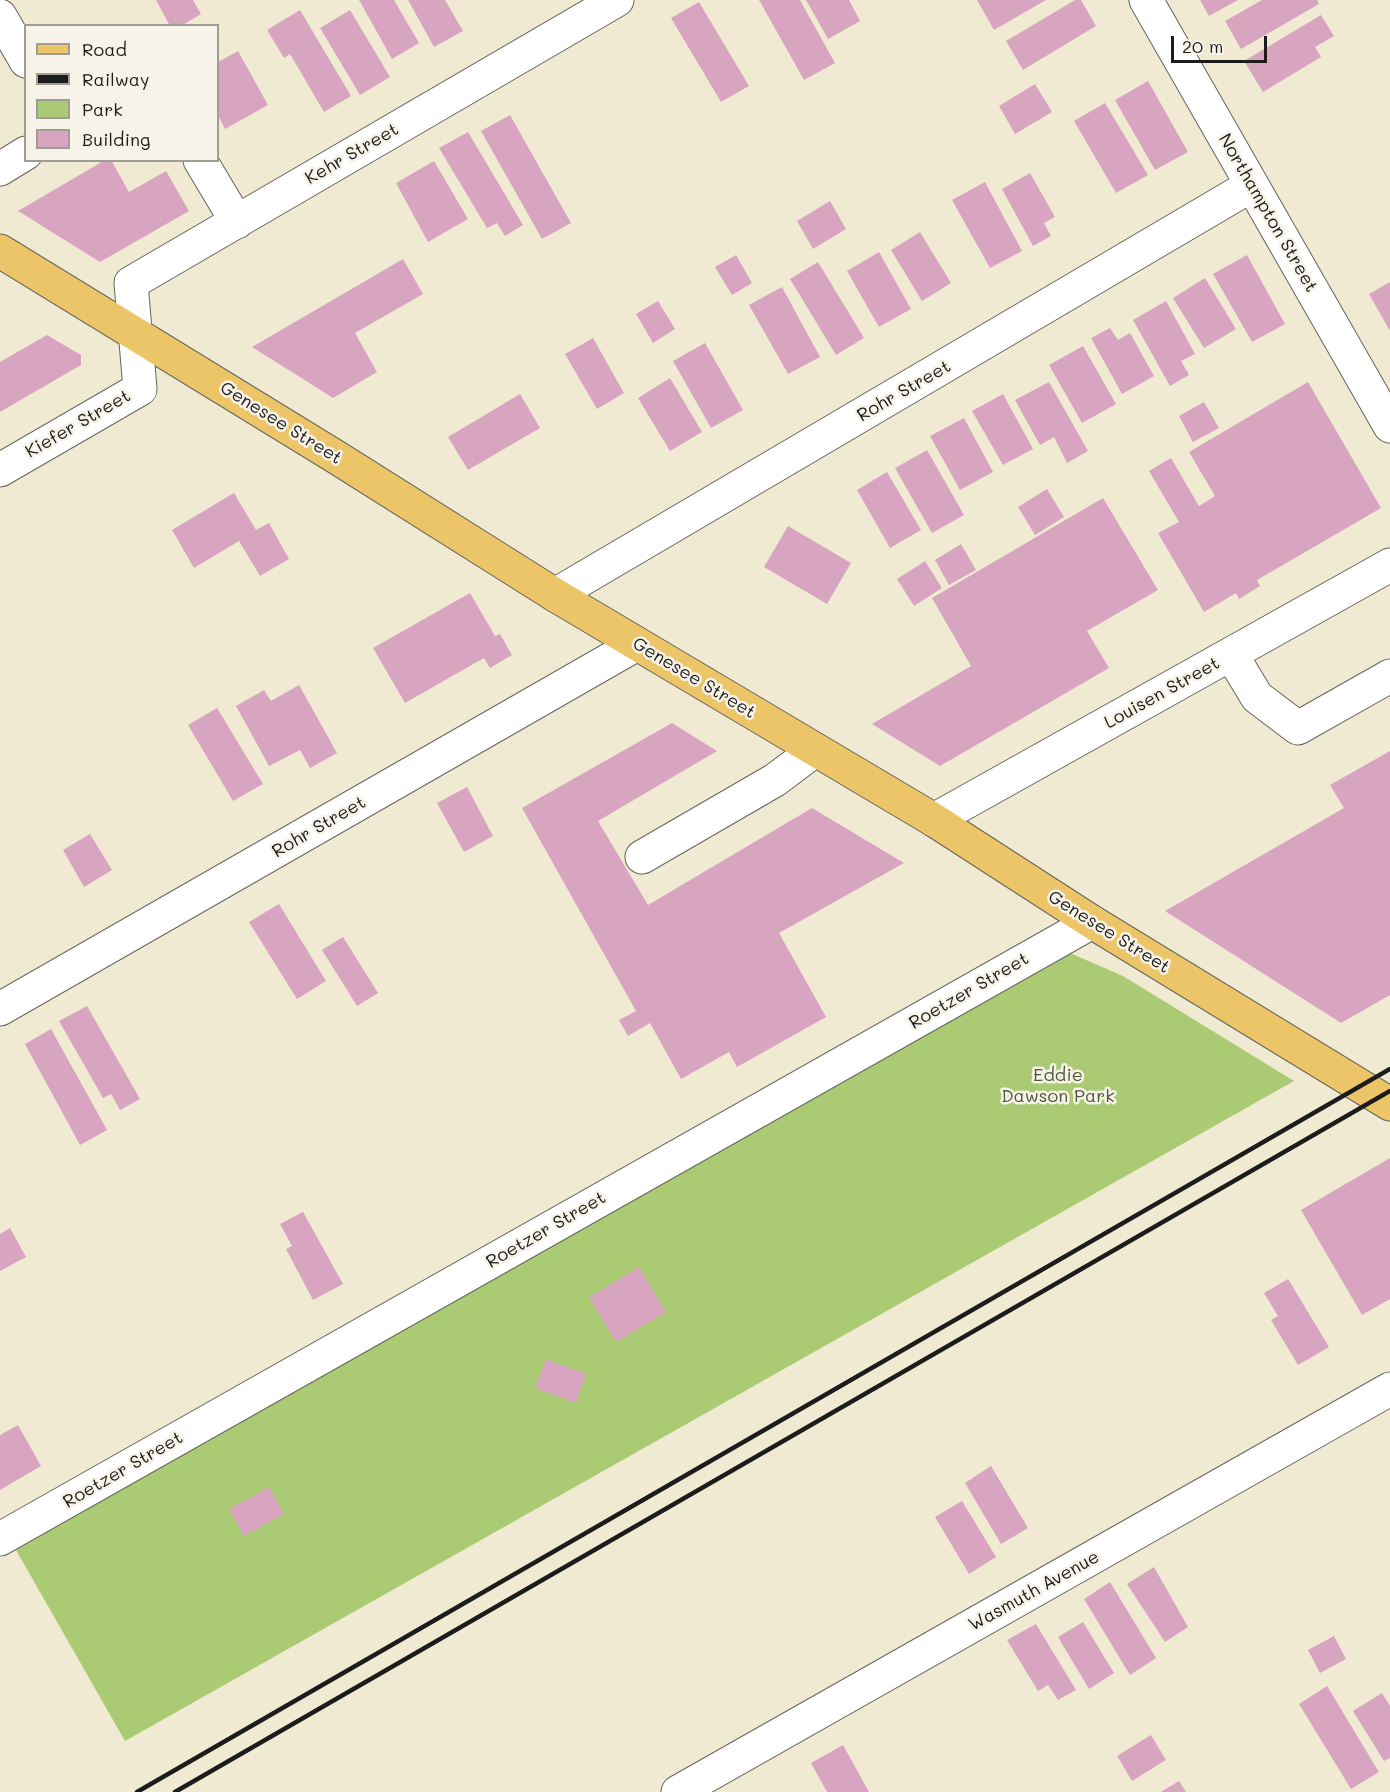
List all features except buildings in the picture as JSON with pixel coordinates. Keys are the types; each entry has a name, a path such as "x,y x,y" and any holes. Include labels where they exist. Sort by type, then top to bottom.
{"main road":[{"name":"Genesee Street","path":"0,251 555,595 934,820 1092,922 1390,1104"}],"street":[{"name":"Kehr Street","path":"136,334 131,283 616,0"},
{"name":"Northampton Street","path":"1146,0 1390,426"},
{"path":"0,16 24,58"},
{"path":"0,170 24,154"},
{"path":"201,162 237,222"},
{"name":"Rohr Street","path":"555,595 1252,185"},
{"name":"Kiefer Street","path":"0,470 140,389 136,334"},
{"name":"Louisen Street","path":"934,820 1390,565"},
{"name":"Rohr Street","path":"0,1009 637,644"},
{"path":"1232,654 1257,697 1298,729 1390,676"},
{"path":"642,857 775,780 815,750"},
{"name":"Roetzer Street","path":"0,1539 1092,922"},
{"name":"Wasmuth Avenue","path":"678,1792 1390,1389"}],"green space":[{"name":"Eddie Dawson Park","path":"1070,953 1123,976 1294,1081 125,1741 16,1550 1059,956"}],"railway":[{"path":"137,1792 1390,1069"},
{"path":"175,1792 1390,1091"}]}
